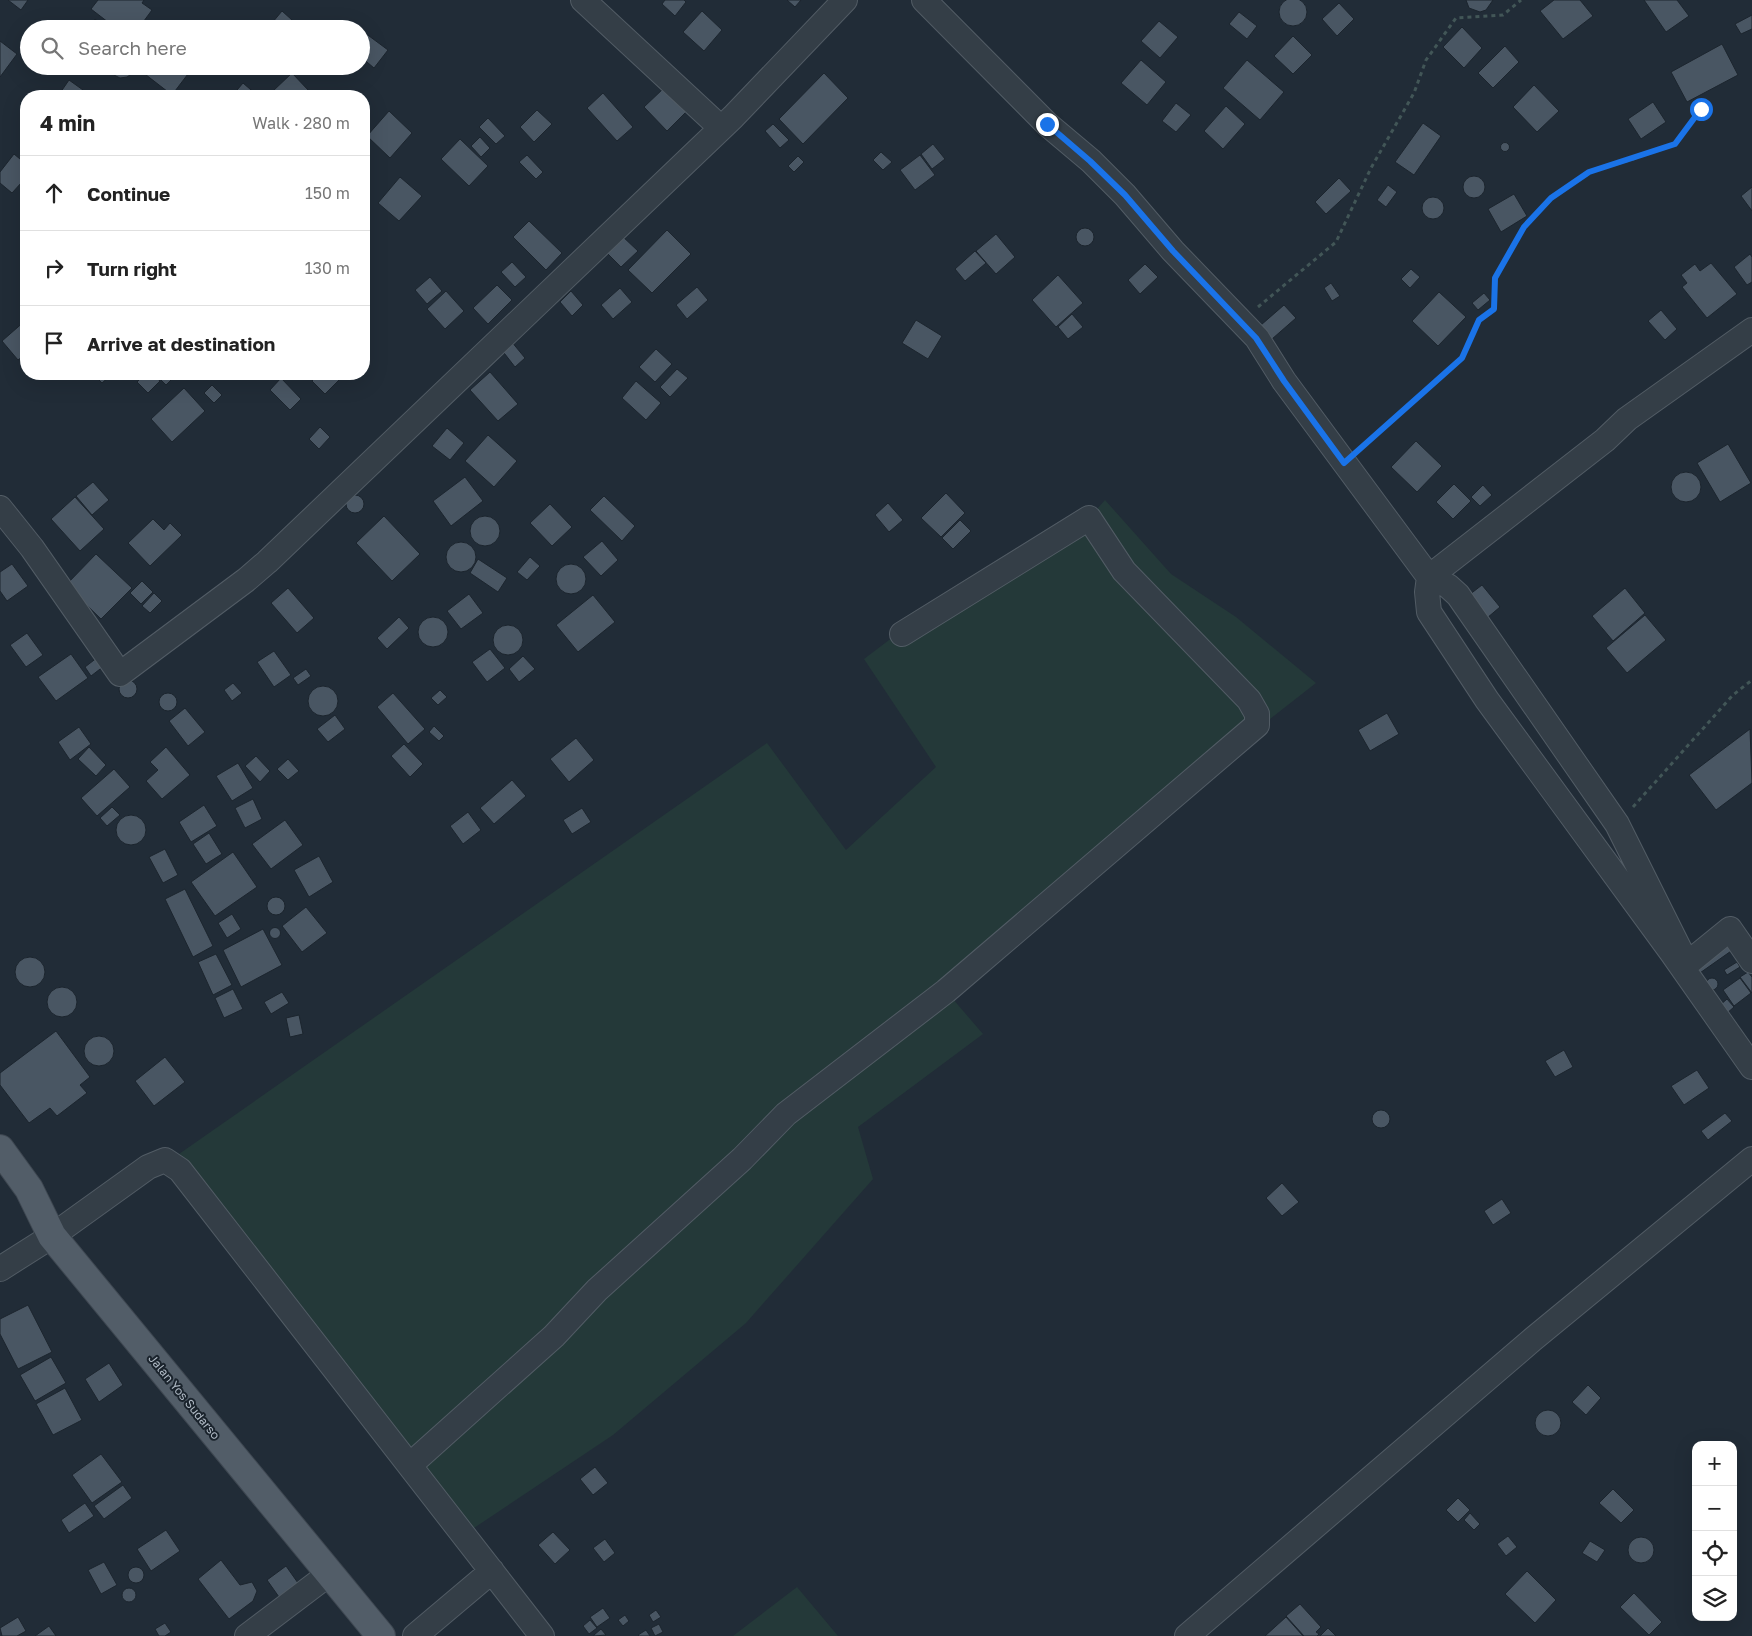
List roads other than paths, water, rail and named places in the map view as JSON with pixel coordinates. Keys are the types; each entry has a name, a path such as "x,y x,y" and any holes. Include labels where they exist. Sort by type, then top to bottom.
{"main road":[{"name":"Jalan Yos Sudarso","path":"0,1149 29,1188 52,1236 381,1636"}],"street":[{"path":"583,0 721,128"},
{"path":"0,508 32,548 120,674 246,580 267,562 721,128 845,0"},
{"path":"924,0 1047,124 1090,161 1125,195 1173,251 1256,338 1284,381 1429,577 1448,586 1458,595 1617,824 1687,964 1730,929 1752,961"},
{"path":"1752,330 1628,419 1590,452 1429,577 1427,592 1429,612 1487,700 1672,953 1752,1067"},
{"path":"410,1465 554,1336 597,1290 742,1159 786,1114 946,991 1257,725 1257,714 1249,700 1124,571 1089,518 902,634"},
{"path":"0,1269 52,1236 148,1167 165,1160 173,1164 186,1178 542,1636"},
{"path":"1188,1636 1532,1340 1752,1160"},
{"path":"415,1636 492,1571"},
{"path":"247,1636 329,1574"}]}
